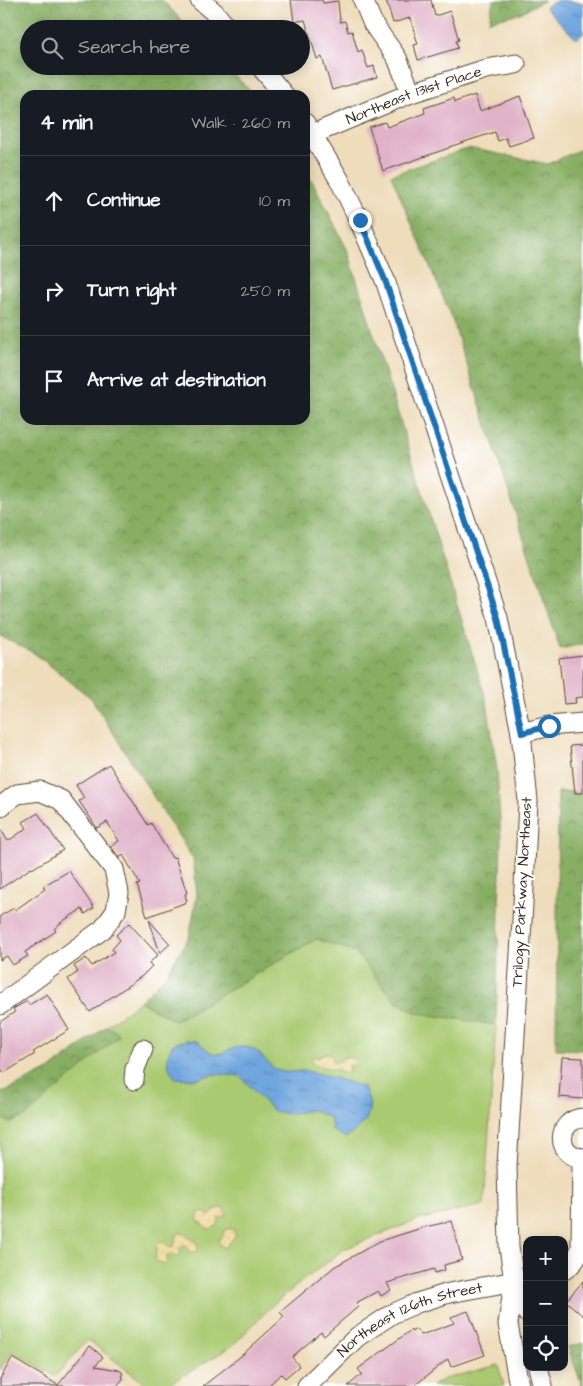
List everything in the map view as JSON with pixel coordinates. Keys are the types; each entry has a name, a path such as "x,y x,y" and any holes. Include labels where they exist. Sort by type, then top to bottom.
{"street":[{"path":"200,0 220,20"},
{"path":"363,0 373,24 397,58 411,94"},
{"name":"Northeast 131st Place","path":"310,128 486,69 516,64"},
{"path":"267,75 280,90"},
{"name":"Trilogy Parkway Northeast","path":"310,130 360,220 385,280 498,618 522,733 528,801 507,1166 509,1247 523,1294"},
{"path":"522,733 549,726 583,723"},
{"path":"0,807 17,794 40,791 61,800 114,869 119,893 116,911 103,929 0,1005"},
{"path":"134,1080 144,1049"},
{"path":"568,1267 573,1264 581,1248 582,1158 570,1154 562,1137 567,1125 583,1118"},
{"name":"Trilogy Parkway Northeast","path":"520,1280 508,1324 520,1386"},
{"name":"Northeast 126th Street","path":"307,1386 357,1337 392,1314 449,1293 520,1280"},
{"path":"539,1371 543,1386"}],"green space":[{"path":"0,0 162,0 181,20 20,20 20,75 235,75 249,90 20,90 20,425 310,425 310,178 348,251 487,702 497,769 501,839 496,1025 417,1013 396,1002 355,952 316,939 175,1021 140,1001 165,976 189,937 197,895 193,859 91,698 34,653 0,636"},
{"path":"493,0 545,0 520,13 489,21"},
{"path":"469,148 548,164 583,148 583,644 560,649 451,316 391,175"},
{"path":"583,791 583,1050 556,1049 558,792"},
{"path":"400,926 496,1025 484,1205 417,1220 344,1249 277,1301 232,1346 166,1386 148,1386 88,1340 55,1376 12,1351 0,1370 0,1094 49,1070 140,1001 175,1021 316,939"},
{"path":"107,1026 120,1035 26,1116 10,1123 0,1117 0,1094 49,1070"},
{"path":"583,1343 583,1386 582,1386 568,1347"},
{"path":"498,1365 504,1386 432,1386 445,1379"}],"sand":[{"path":"326,1053 332,1055 333,1062 336,1063 346,1057 355,1059 356,1063 349,1066 349,1072 346,1072 319,1066 311,1061 314,1057 319,1058"},
{"path":"223,1208 226,1211 226,1216 219,1218 218,1225 211,1229 207,1229 197,1219 199,1213 202,1212 210,1216 216,1209"},
{"path":"233,1229 236,1235 225,1248 220,1245 218,1240 223,1237 224,1231"},
{"path":"182,1233 196,1241 197,1252 189,1252 188,1246 183,1245 180,1248 181,1254 175,1257 170,1254 167,1256 167,1262 164,1264 156,1261 157,1250 155,1246 161,1241 171,1247 174,1246 177,1234"}],"water":[{"path":"558,0 583,3 583,34 576,39 545,7"},
{"path":"186,1040 198,1041 206,1049 219,1054 235,1048 250,1048 258,1052 271,1066 280,1071 307,1071 363,1087 369,1103 368,1116 346,1138 332,1130 330,1118 312,1110 290,1114 273,1111 240,1076 215,1074 196,1079 175,1078 168,1065 169,1053 173,1044"}],"building":[{"path":"291,0 322,0 323,3 338,1 340,22 345,21 348,32 352,31 358,52 362,50 368,68 374,66 377,77 332,90 322,57 317,59 310,36 310,20 294,20"},
{"path":"386,0 431,0 435,16 450,11 459,40 456,41 458,48 418,60 414,45 418,44 410,18 393,23"},
{"path":"475,95 480,111 520,96 534,138 509,146 506,138 498,141 495,132 383,171 369,127 385,122 387,127 425,113 424,108 454,98 455,102"},
{"path":"583,655 583,697 575,698 576,703 564,704 559,658"},
{"path":"583,745 583,793 575,793 570,746"},
{"path":"109,764 148,825 151,823 172,858 175,857 187,893 185,894 187,902 147,917 137,885 140,884 123,855 119,858 111,846 119,841 107,822 97,828 79,801 84,798 76,785"},
{"path":"38,813 63,850 31,868 0,889 0,828 8,841 27,828 23,822"},
{"path":"69,871 94,908 85,914 82,909 63,921 54,929 56,931 25,952 28,956 13,965 7,956 0,960 0,916 14,908 15,910 45,889 43,886"},
{"path":"149,920 170,944 160,953"},
{"path":"129,923 158,955 149,963 152,966 142,976 90,1012 68,979 78,972 74,966 86,958 92,966 114,952 112,949 120,940 116,935"},
{"path":"47,994 69,1030 33,1052 35,1054 4,1073 0,1067 0,1022 15,1012 13,1009 27,1001 29,1005"},
{"path":"562,1057 583,1058 583,1099 559,1097"},
{"path":"452,1221 462,1260 444,1265 445,1270 435,1273 434,1269 387,1283 391,1290 381,1296 378,1291 356,1303 359,1306 324,1336 321,1332 292,1357 299,1366 285,1378 281,1374 268,1386 203,1386 241,1356 284,1317 280,1312 334,1267 380,1241"},
{"path":"583,1281 583,1316 568,1303 568,1299"},
{"path":"468,1311 485,1355 451,1367 448,1359 414,1386 348,1386 362,1374 358,1369 411,1330 412,1332 416,1329 421,1335 454,1323 451,1317"},
{"path":"90,1346 103,1357 95,1366 122,1372 123,1379 117,1386 0,1386 0,1379 12,1358 58,1385"}],"route":[{"path":"360,220 385,280 498,618 522,733 549,726"}]}
